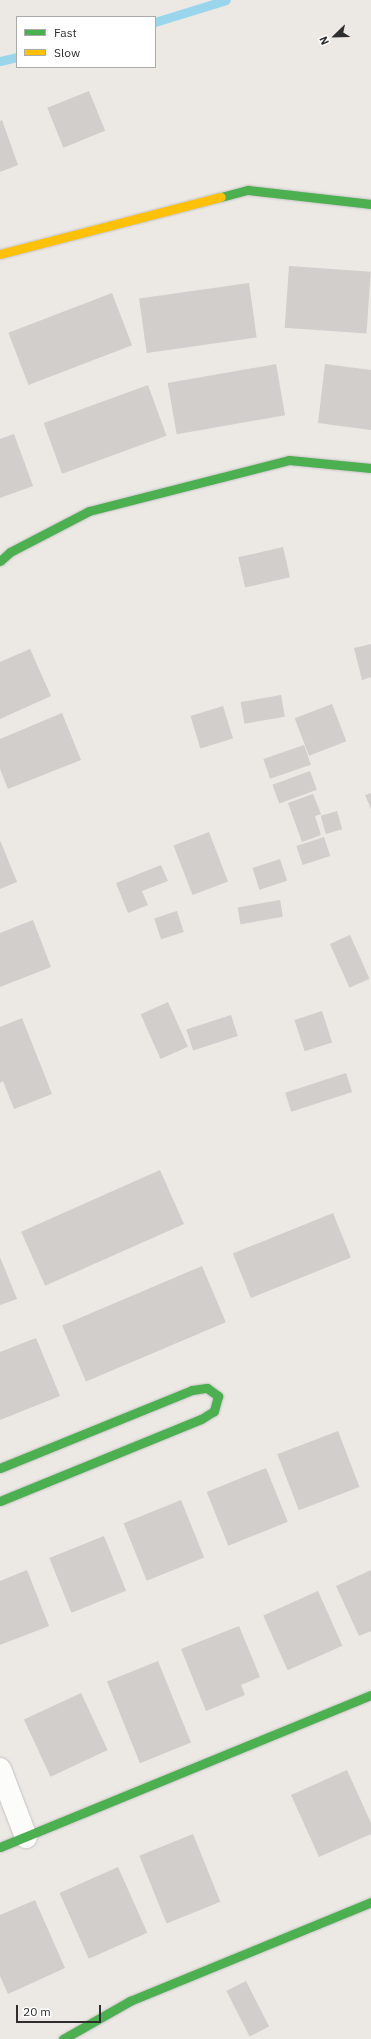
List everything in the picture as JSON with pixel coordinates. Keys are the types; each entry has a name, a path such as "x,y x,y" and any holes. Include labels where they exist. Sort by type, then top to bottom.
{"street":[{"path":"0,254 248,190 371,204"},
{"path":"0,562 10,552 89,512 281,462 289,460 371,468"},
{"path":"0,1468 192,1390 207,1388 218,1396 214,1411 201,1419 0,1501"},
{"path":"0,1847 371,1695"},
{"path":"0,1769 26,1837"},
{"path":"63,2039 130,2000 308,1926 371,1902"}],"building":[{"path":"89,91 105,131 63,148 47,108"},
{"path":"2,120 18,165 0,172 0,121"},
{"path":"289,266 371,272 366,334 285,328"},
{"path":"249,283 257,337 147,353 139,298"},
{"path":"112,293 132,345 28,385 8,333"},
{"path":"276,364 285,415 177,434 168,383"},
{"path":"325,364 371,370 371,430 318,423"},
{"path":"148,385 166,436 62,474 44,423"},
{"path":"14,434 33,486 0,498 0,439"},
{"path":"283,547 290,577 245,588 238,557"},
{"path":"371,644 371,677 362,680 354,648"},
{"path":"30,649 51,696 0,719 0,662"},
{"path":"281,695 285,717 244,724 241,702"},
{"path":"332,704 346,741 309,756 295,718"},
{"path":"223,706 233,739 200,748 190,716"},
{"path":"62,713 81,760 8,789 0,769 0,739"},
{"path":"304,745 311,765 270,779 263,759"},
{"path":"310,771 317,790 279,803 272,785"},
{"path":"371,793 371,809 365,795"},
{"path":"313,794 321,814 315,816 321,835 302,842 288,803"},
{"path":"337,811 342,829 326,834 321,816"},
{"path":"209,832 228,881 193,895 174,846"},
{"path":"324,837 330,856 303,865 296,846"},
{"path":"0,840 17,882 0,889"},
{"path":"280,859 287,881 260,890 252,868"},
{"path":"161,865 168,881 142,891 148,905 128,913 116,883"},
{"path":"280,900 283,917 241,924 238,907"},
{"path":"177,911 184,932 161,939 154,918"},
{"path":"33,920 51,967 0,987 0,933"},
{"path":"350,935 370,979 349,988 330,944"},
{"path":"168,1002 188,1047 161,1059 141,1014"},
{"path":"322,1011 332,1042 305,1051 294,1020"},
{"path":"231,1015 238,1036 193,1050 186,1030"},
{"path":"22,1018 52,1094 14,1109 3,1081 0,1083 0,1027"},
{"path":"346,1073 352,1092 291,1112 285,1093"},
{"path":"160,1170 184,1224 45,1286 21,1232"},
{"path":"333,1213 351,1258 251,1298 233,1253"},
{"path":"0,1257 17,1299 0,1305"},
{"path":"202,1266 226,1322 86,1382 62,1325"},
{"path":"36,1338 60,1396 0,1420 0,1352"},
{"path":"338,1431 360,1487 299,1510 277,1454"},
{"path":"266,1468 288,1522 228,1546 207,1492"},
{"path":"181,1500 204,1557 147,1581 124,1523"},
{"path":"104,1536 126,1591 71,1613 49,1558"},
{"path":"27,1570 49,1626 0,1645 0,1581"},
{"path":"371,1570 371,1631 359,1636 336,1586"},
{"path":"318,1591 342,1646 288,1670 263,1615"},
{"path":"239,1626 260,1677 241,1685 245,1695 206,1711 181,1649"},
{"path":"158,1661 191,1743 140,1763 107,1682"},
{"path":"81,1693 108,1750 51,1777 24,1720"},
{"path":"347,1770 371,1823 371,1834 319,1857 291,1795"},
{"path":"193,1834 220,1902 167,1923 139,1856"},
{"path":"118,1867 147,1933 89,1959 60,1893"},
{"path":"35,1900 65,1968 8,1994 0,1976 0,1915"},
{"path":"246,1981 269,2026 250,2036 226,1991"}],"waterway":[{"path":"156,22 226,0"},
{"path":"0,61 16,57"}],"traffic: fast":[{"path":"221,197 248,190 371,204"},
{"path":"0,561 10,552 89,511 289,460 371,468"},
{"path":"0,1468 192,1390 207,1388 218,1396 214,1411 201,1419 0,1501"},
{"path":"0,1847 371,1695"},
{"path":"63,2039 130,2001 371,1902"}],"traffic: slow":[{"path":"0,254 221,197"}]}
